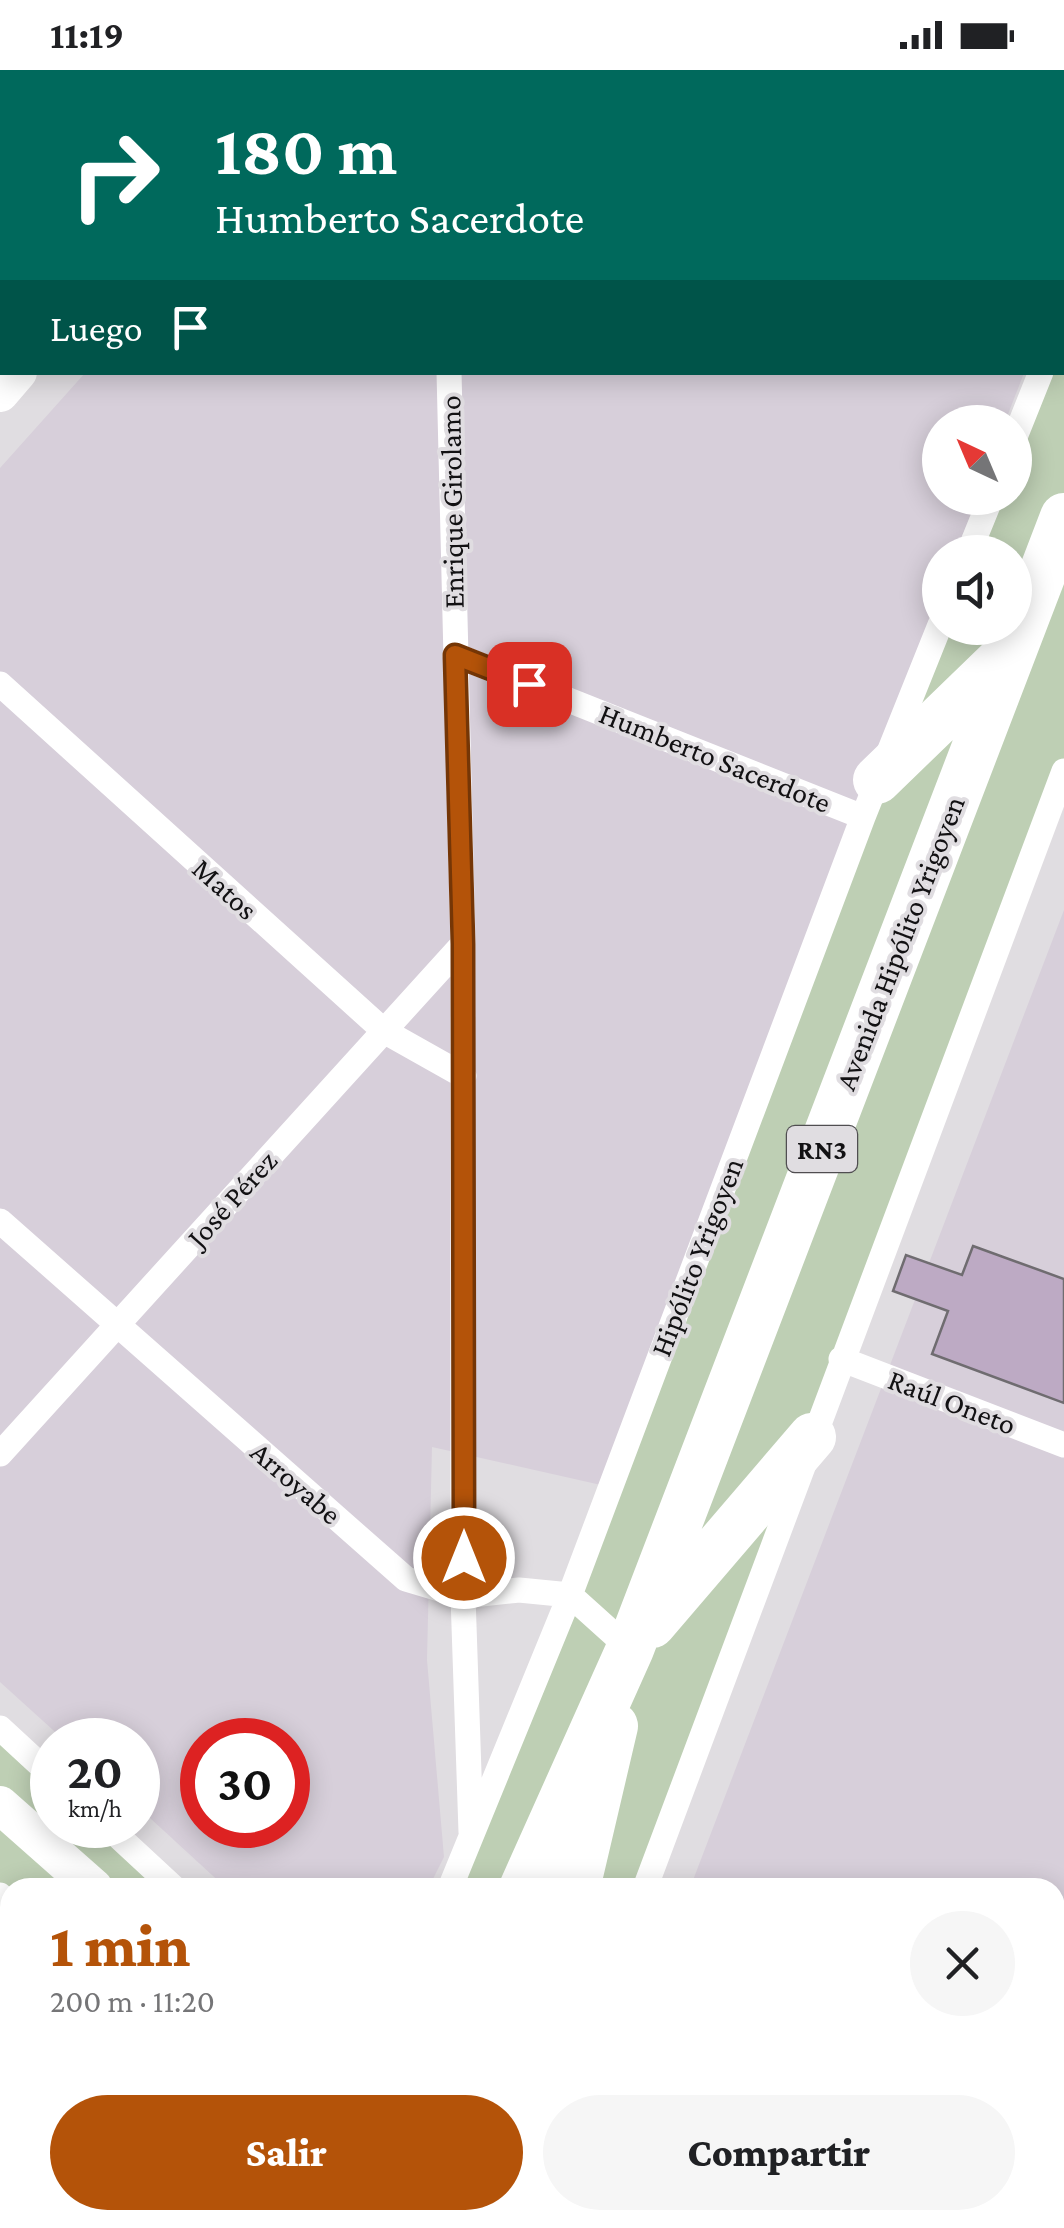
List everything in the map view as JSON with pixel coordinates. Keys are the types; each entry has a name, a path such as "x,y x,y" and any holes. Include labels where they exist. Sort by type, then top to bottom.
{"highway":[{"name":"Avenida Hipólito Yrigoyen","path":"1032,599 1064,517"},
{"path":"1032,611 1064,566"},
{"path":"870,798 1005,645"},
{"name":"Avenida Hipólito Yrigoyen","path":"527,1878 630,1649 1014,645"},
{"path":"630,1649 812,1437"},
{"name":"Avenida Hipólito Yrigoyen","path":"578,1878 630,1649"}],"main road":[{"path":"0,1805 83,1878"}],"street":[{"name":"Enrique Girolamo","path":"449,375 463,944 464,1596 471,1832"},
{"path":"1028,405 1040,375"},
{"name":"Hipólito Yrigoyen","path":"454,1878 570,1595 870,798 932,645"},
{"name":"Humberto Sacerdote","path":"455,655 870,798"},
{"name":"Matos","path":"0,684 384,1031 464,1076"},
{"path":"649,1878 1064,771"},
{"name":"José Pérez","path":"0,1454 463,944"},
{"name":"Arroyabe","path":"0,1222 406,1579 464,1596 518,1590 570,1595"},
{"name":"Raúl Oneto","path":"841,1359 1064,1444"},
{"path":"570,1595 630,1649"},
{"path":"0,1728 30,1756"},
{"path":"131,1848 163,1878"}],"shaded area":[{"path":"83,375 1023,375 1012,405 922,405 922,515 970,515 963,535 922,535 922,641 601,1485 432,1447 427,1660 444,1857 434,1878 215,1878 183,1848 310,1848 310,1718 180,1718 180,1846 160,1827 160,1718 40,1718 0,1682 0,468"},
{"path":"1064,910 1064,1878 694,1878"}],"green space":[{"path":"1040,375 1064,375 1064,771 648,1878 454,1878 933,645 1032,645 1032,535 976,535 984,515 1032,515 1032,405 1028,405"},
{"path":"0,1728 30,1756 30,1848 131,1848 164,1878 0,1878"}],"building":[{"path":"973,1246 1064,1279 1064,1403 932,1354 948,1311 893,1291 906,1255 962,1275"}],"route":[{"path":"464,1558 463,944 455,655 529,684"}]}
